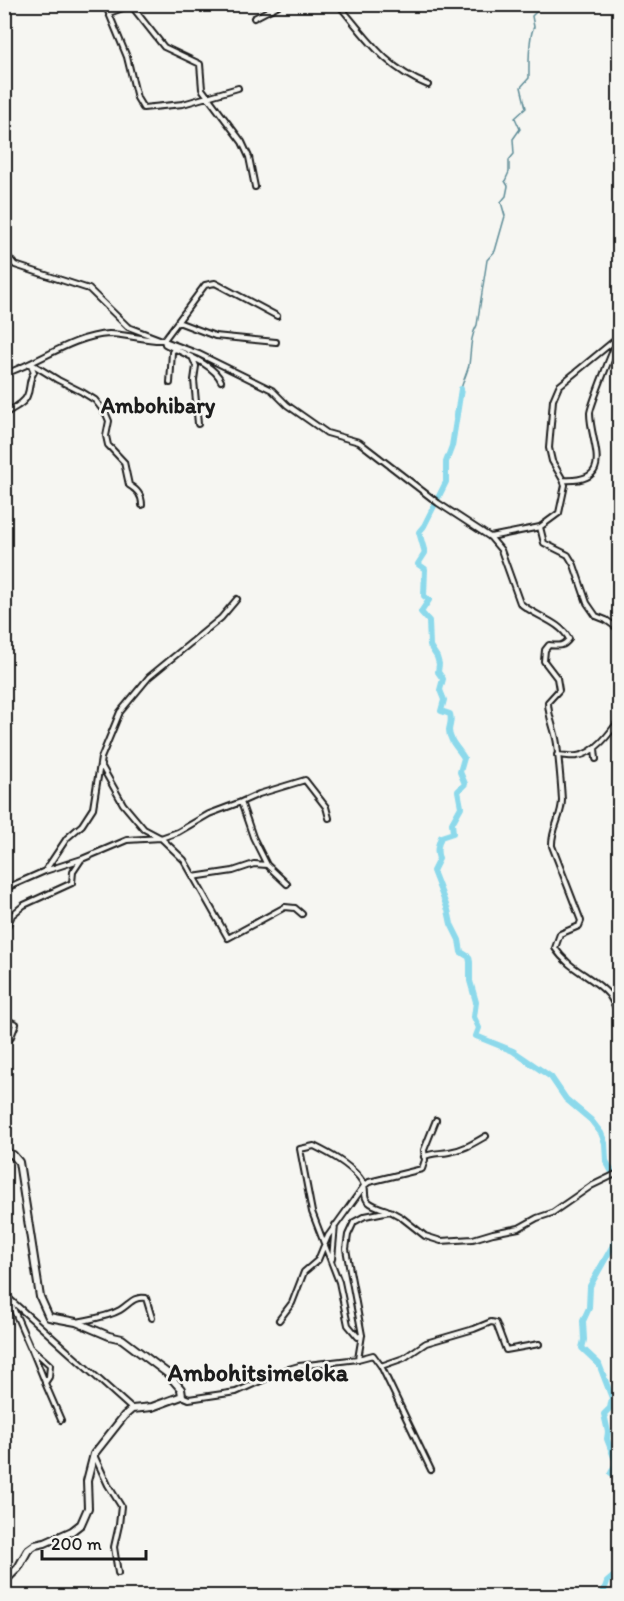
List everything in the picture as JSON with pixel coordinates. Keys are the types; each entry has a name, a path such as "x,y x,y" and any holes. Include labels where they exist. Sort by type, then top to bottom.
{"street":[{"path":"105,4 127,57 137,98 143,108 183,104 238,88"},
{"path":"254,18 281,4"},
{"path":"338,4 380,56 408,78 428,86"},
{"path":"109,13 131,5 164,46 200,64 202,89 242,142 249,157 255,187"},
{"path":"4,252 15,265 89,289 128,327 164,340 272,390 287,405 327,433 359,442 436,502 490,537 501,550 520,603 526,609 566,632 569,639 565,645 549,645 545,650 544,661 557,678 559,685 559,690 548,702 548,711 557,744 562,807 561,815 551,834 552,846 581,921 579,926 560,934 555,948 563,960 611,997 620,1017"},
{"path":"4,374 68,346 108,334 151,341 164,340 205,285 215,283 277,316"},
{"path":"178,322 215,336 276,342"},
{"path":"490,537 540,527 559,513 565,485 552,461 549,448 552,400 560,386 620,336"},
{"path":"164,340 165,344 212,369 221,381"},
{"path":"563,480 580,481 590,476 596,465 590,412 616,340"},
{"path":"170,383 174,349"},
{"path":"193,358 196,366 194,380 198,424"},
{"path":"4,414 24,401 28,395 29,380 34,372 31,364"},
{"path":"31,364 95,400 109,421 106,436 108,445 124,462 129,485 138,491 142,505"},
{"path":"540,527 544,543 568,555 574,565 587,603 596,616 620,630"},
{"path":"45,871 93,808 100,758 120,712 149,677 221,618 237,599"},
{"path":"557,755 576,756 595,748 620,719"},
{"path":"595,748 596,759"},
{"path":"100,765 123,804 144,829 161,838 184,860 228,938 285,907 295,908 302,914"},
{"path":"4,889 127,840 161,838 188,828 209,814 259,794 305,780 326,807 329,818"},
{"path":"241,802 253,837 267,865 287,884"},
{"path":"4,934 12,915 24,905 72,883 73,872 82,859"},
{"path":"193,877 233,871 254,864 267,865"},
{"path":"611,997 620,996"},
{"path":"4,1019 16,1024 10,1039 4,1039"},
{"path":"279,1320 292,1303 304,1272 318,1260 335,1225 364,1186 369,1182 422,1169 424,1150 436,1120"},
{"path":"424,1157 429,1154 465,1149 486,1136"},
{"path":"362,1335 358,1337 348,1325 332,1260 312,1212 300,1149 314,1146 339,1160 360,1177 364,1186 364,1197 369,1204 401,1216 425,1236 441,1241 473,1239 519,1228 552,1213 591,1186 617,1173"},
{"path":"4,1152 13,1155 19,1162 39,1297 49,1317 76,1322 122,1339 167,1373 181,1389 182,1396"},
{"path":"358,1359 362,1335 346,1249 348,1235 354,1222 359,1219 390,1211"},
{"path":"332,1260 335,1225"},
{"path":"6,1295 61,1420"},
{"path":"6,1295 132,1409"},
{"path":"76,1322 121,1310 133,1299 143,1297 146,1298 152,1318"},
{"path":"381,1366 404,1358 426,1343 491,1322 496,1323 506,1350 539,1344"},
{"path":"30,1347 50,1365 49,1377 45,1383"},
{"path":"4,1582 18,1568 28,1550 35,1545 72,1531 81,1524 88,1508 87,1481 94,1454 132,1409 152,1407 182,1396 189,1399 236,1392 285,1370 373,1355 381,1366 431,1470"},
{"path":"94,1454 108,1485 121,1506 120,1525 114,1547 118,1573"}],"waterway":[{"path":"461,389 469,365 487,260 495,251 505,216 501,202 506,196 508,186 505,181 509,172 509,160 514,154 513,139 520,129 515,118 526,108 521,87 529,78 530,44 534,27 532,16 537,11 537,4"},
{"path":"461,389 452,446 446,462 446,482 419,532 425,553 418,564 425,569 424,596 429,600 421,612 429,621 430,646 437,657 438,672 443,679 440,690 444,700 441,711 450,714 449,734 464,758 460,772 465,784 458,791 461,807 452,823 453,833 441,837 438,848 439,859 433,871 451,924 459,940 461,952 469,957 470,981 476,1002 474,1017 479,1028 476,1036 513,1051 551,1077 566,1099 591,1120 601,1133 605,1143 606,1161 612,1172 620,1179"},
{"path":"620,1233 590,1286 589,1308 583,1321 582,1348 599,1364 612,1398 610,1408 604,1414 608,1432 607,1439 615,1460 611,1473 620,1477"},
{"path":"602,1596 607,1582 620,1571"}],"district":[{"name":"Ambohibary","path":"158,405"},
{"name":"Ambohitsimeloka","path":"258,1373"}]}
